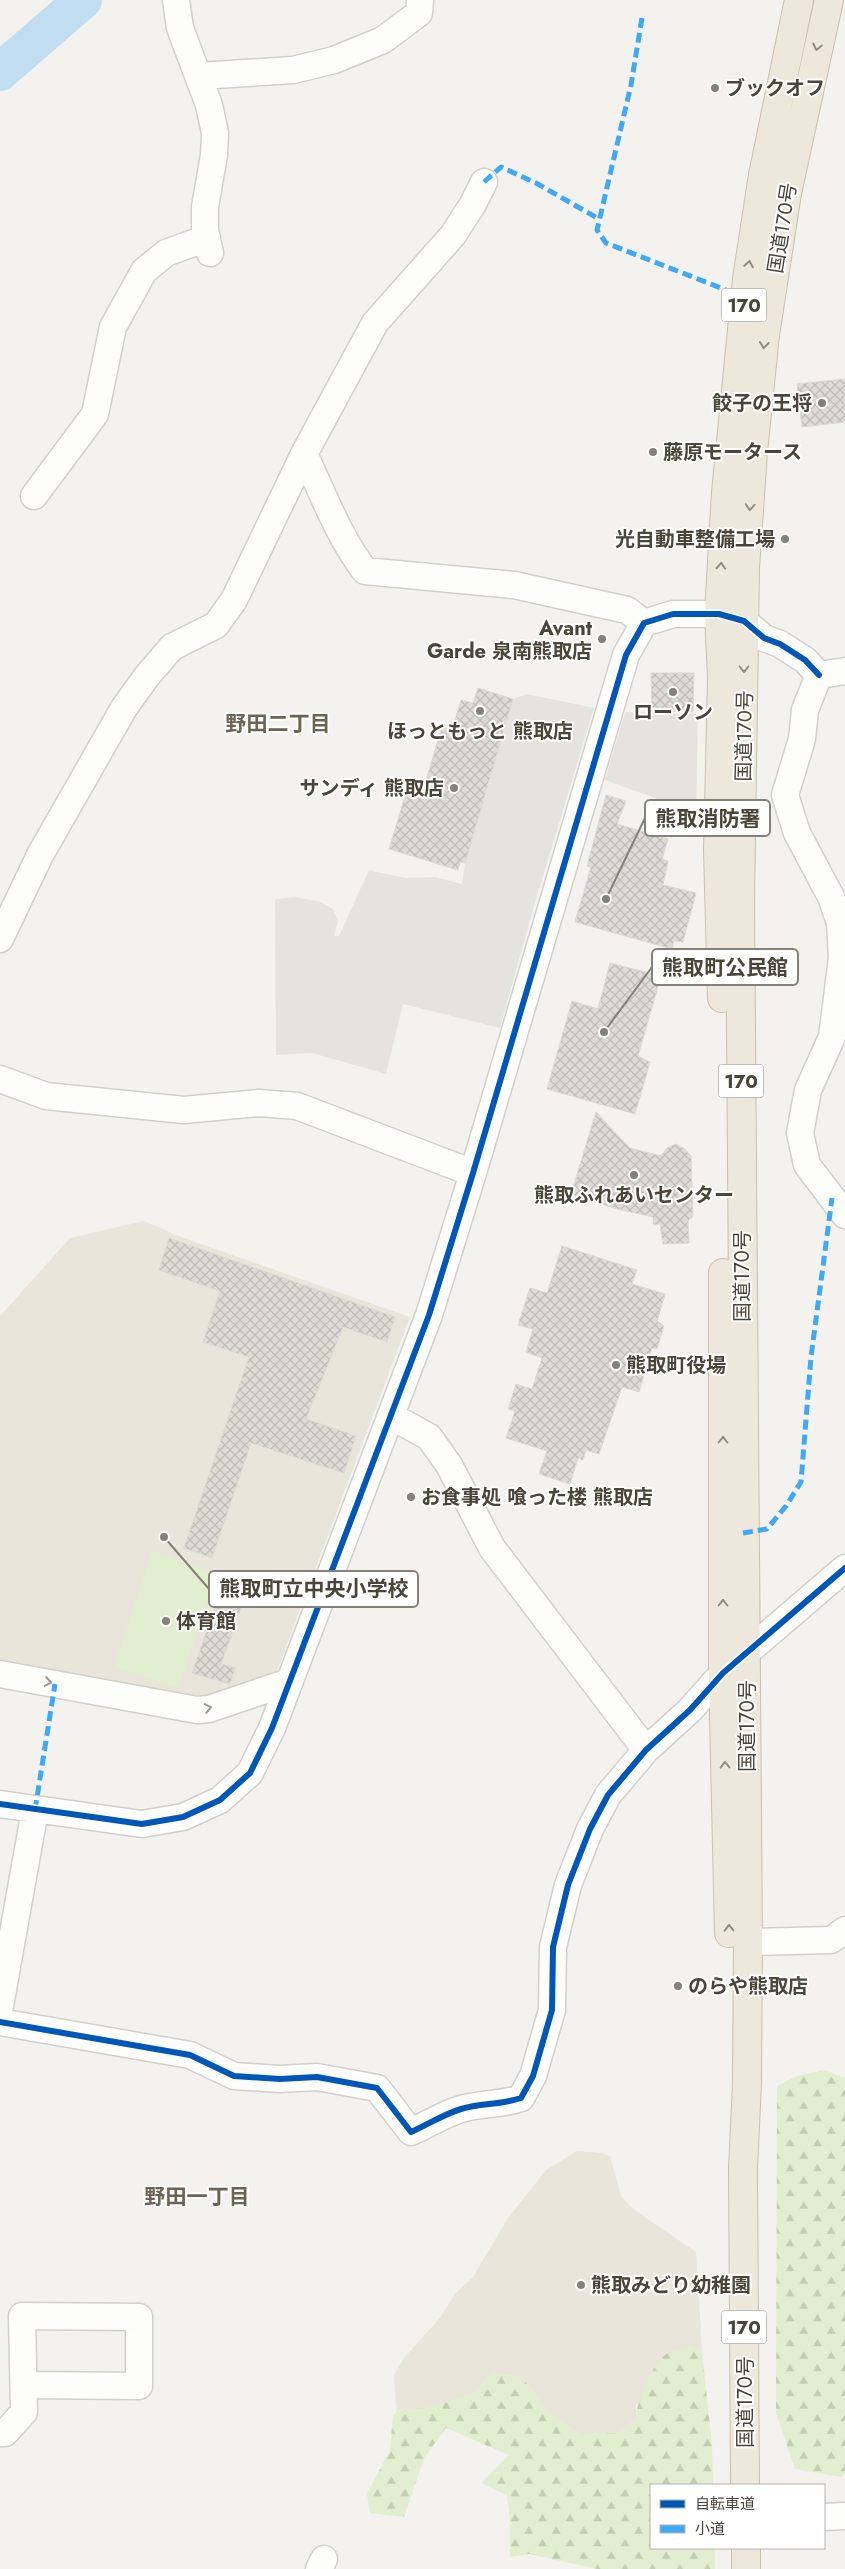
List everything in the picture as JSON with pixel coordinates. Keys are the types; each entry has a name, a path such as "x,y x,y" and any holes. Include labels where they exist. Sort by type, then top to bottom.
{"highway":[{"name":"国道170号","path":"745,2484 743,2168 747,2083 748,1942 747,1653 743,1533 740,913 744,758 731,618 726,492 747,279 763,175 799,0"},
{"name":"国道170号","path":"743,2168 733,2075 723,1672 722,1018 718,850 722,677 753,462 765,335 787,193 828,0"},
{"path":"746,2549 746,2569"}],"street":[{"path":"34,496 95,414 105,356 113,327 144,271 166,253 208,246 205,207 214,155 215,133 209,105 180,28 176,0"},
{"path":"198,76 293,70 334,60 383,40 419,13 420,0"},
{"path":"0,939 40,855 124,708 147,676 172,647 216,625 234,600 304,454 375,323 454,234 484,182"},
{"path":"304,454 340,533 365,571 514,585 627,610 644,623"},
{"path":"0,1804 142,1824 183,1817 220,1800 250,1773 272,1728 290,1682 429,1314 473,1173 626,655 644,623 673,614 731,618 764,638 780,644 804,660 819,675"},
{"path":"819,675 845,671"},
{"path":"819,675 805,710 802,739 785,795 798,832 831,897 840,923 842,958 832,1037 808,1090 800,1133 807,1165 845,1215"},
{"path":"0,1079 46,1096 184,1110 259,1103 297,1106 473,1173"},
{"path":"391,1416 428,1437 449,1465 492,1548 646,1750"},
{"path":"0,2022 190,2055 234,2076 280,2079 317,2077 377,2088 411,2132 459,2109 484,2103 503,2104 521,2098 533,2076 552,2010 553,1947 568,1885 590,1829 608,1794 646,1750 690,1710 723,1672 845,1568"},
{"path":"0,1674 197,1710 209,1709 290,1682"},
{"path":"0,2006 35,1810"},
{"path":"748,1942 831,1940 845,1930"},
{"path":"0,2433 5,2433 24,2412 22,2316 139,2317 138,2386 24,2384"},
{"path":"825,2517 845,2516"}],"shaded area":[{"path":"527,694 594,708 533,909 500,1028 403,1004 386,1074 312,1053 276,1055 275,899 296,897 320,902 333,909 338,921 334,936 339,936 369,870 405,878 435,877 462,884 465,863 513,699"},
{"path":"625,712 698,714 696,813 605,780"},
{"path":"144,1221 184,1238 410,1317 274,1679 205,1706 0,1663 0,1316 70,1238"},
{"name":"熊取みどり幼稚園","path":"577,2151 601,2153 610,2156 621,2196 633,2209 696,2252 702,2350 691,2346 636,2405 636,2418 619,2433 580,2434 547,2411 522,2377 492,2373 473,2394 427,2408 397,2411 394,2375 404,2358 439,2319 456,2293 473,2277 508,2218 546,2170"}],"green space":[{"name":"体育館","path":"152,1551 218,1574 178,1688 114,1667"},
{"path":"824,2070 845,2078 845,2474 841,2477 795,2469 776,2413 777,2086 797,2076"},
{"path":"691,2345 702,2350 712,2445 713,2484 650,2484 650,2549 715,2549 715,2569 597,2569 529,2554 510,2557 510,2521 507,2495 481,2483 509,2455 446,2428 424,2458 404,2517 370,2513 367,2494 390,2450 393,2416 397,2411 427,2408 473,2394 492,2373 522,2377 547,2411 580,2434 619,2433 636,2418 642,2393 651,2373 662,2357 674,2350"}],"building":[{"name":"餃子の王将","path":"845,379 845,422 802,427 797,384"},
{"name":"ローソン","path":"651,673 694,673 693,712 652,711"},
{"path":"478,688 513,699 465,863 460,862 458,870 389,849 410,780 425,784 442,727 452,730 461,700 473,703"},
{"path":"606,795 626,801 617,824 668,839 662,859 668,861 663,885 696,893 683,942 674,941 672,949 575,922 591,867 587,866"},
{"path":"610,963 661,976 638,1056 650,1062 635,1114 547,1089 572,1001 598,1009"},
{"name":"熊取ふれあいセンター","path":"596,1112 630,1148 661,1156 667,1148 676,1144 685,1149 691,1156 693,1216 688,1221 689,1243 663,1244 660,1224 654,1225 653,1217 617,1209 571,1194"},
{"path":"169,1238 395,1317 387,1342 343,1327 306,1419 356,1436 344,1473 251,1443 212,1558 184,1548 249,1357 203,1342 220,1291 159,1270"},
{"name":"熊取町役場","path":"562,1246 637,1270 632,1284 665,1294 657,1321 664,1326 657,1349 652,1348 639,1392 622,1387 599,1454 586,1450 583,1460 578,1458 570,1484 539,1474 547,1451 506,1438 515,1411 508,1409 516,1384 532,1389 542,1358 526,1352 533,1329 518,1325 530,1288 547,1293"},
{"path":"223,1585 246,1593 221,1664 235,1668 230,1684 192,1673"}],"waterway":[{"path":"0,72 83,0"}],"marked path":[{"path":"642,18 631,85 597,230 606,243 726,290"},
{"path":"484,182 501,167 536,183 599,219"},
{"path":"743,1533 767,1529 786,1506 801,1482 811,1357 832,1198"},
{"path":"35,1810 55,1684"}],"cycle path":[{"path":"0,1804 142,1824 183,1817 220,1800 250,1773 272,1728 429,1315 473,1173 626,655 644,623 673,614 719,614 744,621 764,638 780,644 805,660 819,675"},
{"path":"0,2022 190,2055 234,2076 280,2079 317,2077 377,2088 411,2132 461,2109 521,2098 533,2076 552,2010 553,1947 568,1885 590,1829 608,1795 646,1750 690,1710 723,1673 845,1568"}],"place":[{"name":"ブックオフ","path":"715,88"},
{"name":"餃子の王将","path":"822,403"},
{"name":"藤原モータース","path":"653,452"},
{"name":"光自動車整備工場","path":"785,539"},
{"name":"Avant Garde 泉南熊取店","path":"602,639"},
{"name":"ローソン","path":"673,692"},
{"name":"ほっともっと 熊取店","path":"480,711"},
{"name":"サンディ 熊取店","path":"454,788"},
{"name":"熊取消防署","path":"606,899"},
{"name":"熊取町公民館","path":"604,1032"},
{"name":"熊取ふれあいセンター","path":"634,1175"},
{"name":"熊取町役場","path":"616,1365"},
{"name":"お食事処 喰った楼 熊取店","path":"411,1497"},
{"name":"熊取町立中央小学校","path":"164,1537"},
{"name":"体育館","path":"166,1621"},
{"name":"のらや熊取店","path":"678,1986"},
{"name":"熊取みどり幼稚園","path":"581,2285"}],"district":[{"name":"野田二丁目","path":"278,724"},
{"name":"野田一丁目","path":"197,2197"}]}
